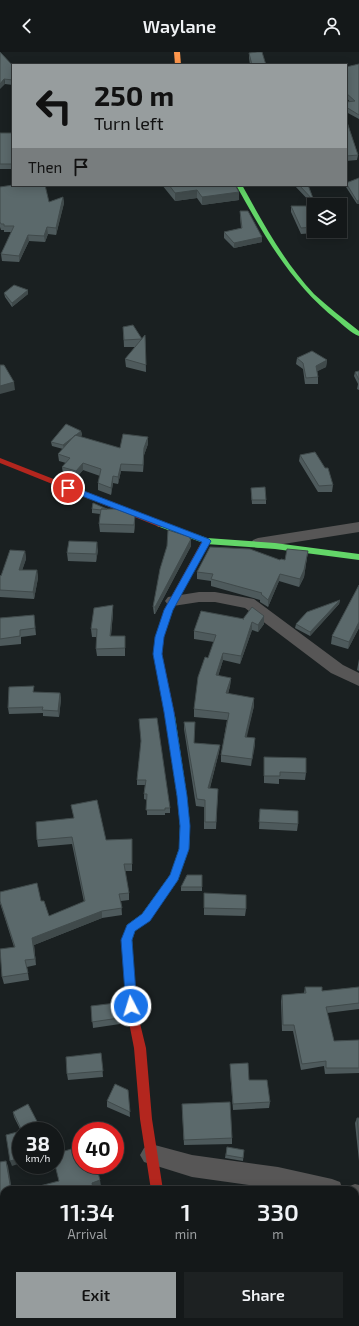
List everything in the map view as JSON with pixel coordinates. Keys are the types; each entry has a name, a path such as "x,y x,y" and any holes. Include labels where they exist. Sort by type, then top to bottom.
{"street":[{"path":"177,52 178,64"},
{"path":"240,186 275,247 297,277 312,295 359,334"},
{"path":"0,460 123,510 206,541 250,544 359,556"},
{"path":"250,544 359,527"},
{"path":"156,1186 146,1119 140,1048 131,1006 127,940 131,928 146,918 174,877 184,849 185,826 182,796 158,654 160,637 168,610 206,541"},
{"path":"173,601 204,597 231,599 249,603 264,612 337,669 359,680"},
{"path":"151,1155 192,1166 278,1178 314,1186"}],"building":[{"path":"0,52 12,65 12,80 4,79 0,84"},
{"path":"262,52 266,64 252,64 249,53"},
{"path":"359,64 359,115 347,108 347,102 355,101 347,94 347,67"},
{"path":"347,122 358,155 347,156"},
{"path":"0,133 12,133 12,164 0,164"},
{"path":"359,178 359,200 357,201 347,183"},
{"path":"12,185 45,186 49,202 63,197 56,228 47,227 44,236 28,235 19,256 1,254 14,226 4,226 4,224 1,224 0,222 0,187"},
{"path":"170,186 236,186 239,192 202,197 197,190 175,193"},
{"path":"300,186 308,186 313,198"},
{"path":"291,206 306,206 307,208 307,228 301,228"},
{"path":"240,211 248,211 262,237 234,243 224,232 242,228"},
{"path":"14,285 28,290 12,303 4,293"},
{"path":"133,325 142,339 124,340 123,327"},
{"path":"145,335 146,365 125,359"},
{"path":"312,351 327,360 316,366 318,377 306,378 303,363 297,358"},
{"path":"0,365 4,365 14,382 0,386"},
{"path":"359,371 359,380 355,372"},
{"path":"66,424 81,431 63,445 51,442"},
{"path":"123,434 148,437 144,448 143,465 121,464 118,477 113,476 111,488 98,483 101,469 83,463 76,471 62,467 70,458 58,454 75,435 120,448"},
{"path":"315,452 325,468 328,468 333,485 319,486 300,455"},
{"path":"265,487 266,500 252,500 251,488"},
{"path":"93,503 107,509 92,509"},
{"path":"101,509 116,509 135,516 134,525 99,524"},
{"path":"168,530 190,537 191,539 155,607 153,607 160,569 167,546"},
{"path":"69,541 97,542 96,554 67,553"},
{"path":"210,547 250,549 280,560 285,560 287,549 308,551 304,570 300,579 280,574 268,600 261,594 262,593 211,579 213,574 197,572"},
{"path":"10,550 25,551 19,570 37,570 33,592 0,590 0,575 1,576"},
{"path":"359,585 359,622 349,642 332,636"},
{"path":"340,600 310,632 296,624 307,612"},
{"path":"113,605 110,636 125,636 125,648 96,649 97,629 91,629 94,608"},
{"path":"252,607 264,616 258,625 252,622 241,656 223,653 216,675 231,678 226,693 254,698 245,737 255,738 252,759 221,755 229,713 194,709 198,677 205,657 208,658 216,635 194,631 201,611 243,619"},
{"path":"34,615 35,628 20,630 20,636 0,639 0,618"},
{"path":"34,686 33,692 60,693 58,711 42,710 43,707 8,708 9,687"},
{"path":"157,718 170,808 165,808 165,810 146,810 147,794 144,794 146,780 137,780 141,741 139,719"},
{"path":"184,722 195,722 194,743 220,745 208,788 218,789 216,822 205,822 205,800 197,799"},
{"path":"264,757 306,758 306,773 280,772 280,776 264,776"},
{"path":"97,800 106,840 132,839 132,864 124,864 129,893 119,894 122,908 102,911 32,938 35,959 25,960 28,973 2,977 0,949 15,947 0,901 0,892 37,883 41,901 44,901 49,916 85,901 72,837 37,840 36,822 74,818 71,805"},
{"path":"260,809 298,811 298,824 259,822"},
{"path":"187,875 202,875 202,887 181,887"},
{"path":"204,893 246,895 246,909 204,908"},
{"path":"305,987 322,987 322,991 359,987 359,1003 326,1007 334,1041 359,1040 359,1068 326,1068 326,1061 302,1064 294,1025 283,1025 282,995 306,993"},
{"path":"116,1003 119,1018 92,1022 91,1006"},
{"path":"101,1053 103,1071 67,1074 66,1057"},
{"path":"248,1063 249,1080 267,1080 270,1102 233,1104 230,1064"},
{"path":"115,1084 128,1090 130,1112 107,1101"},
{"path":"230,1102 232,1138 184,1140 182,1104"},
{"path":"28,1104 37,1122 18,1122 13,1112"},
{"path":"357,1118 359,1118 359,1140"},
{"path":"12,1133 12,1160 10,1161 6,1135"},
{"path":"227,1147 244,1150 243,1158 226,1155"},
{"path":"72,1149 72,1174 98,1174 100,1180 92,1183 92,1186 40,1186 59,1181 57,1174 64,1174 64,1151"},
{"path":"6,1161 10,1186 0,1186 0,1162"}],"traffic: fast":[{"path":"240,186 290,270 312,295 359,334"},
{"path":"160,524 206,541 275,546 359,557"},
{"path":"131,1007 127,940 131,928 146,917 174,877 184,849 185,826 182,796 170,716"}],"traffic: slow":[{"path":"177,52 178,64"}],"traffic: jam":[{"path":"0,460 160,524"},
{"path":"170,716 158,654 160,637 168,610 206,541"},
{"path":"131,1007 140,1048 146,1119 156,1186"}],"route":[{"path":"68,488 123,510 202,538 206,541 206,545 168,610 160,637 158,654 182,796 185,826 184,849 174,877 146,918 131,928 127,940 127,960 131,1006"}]}
